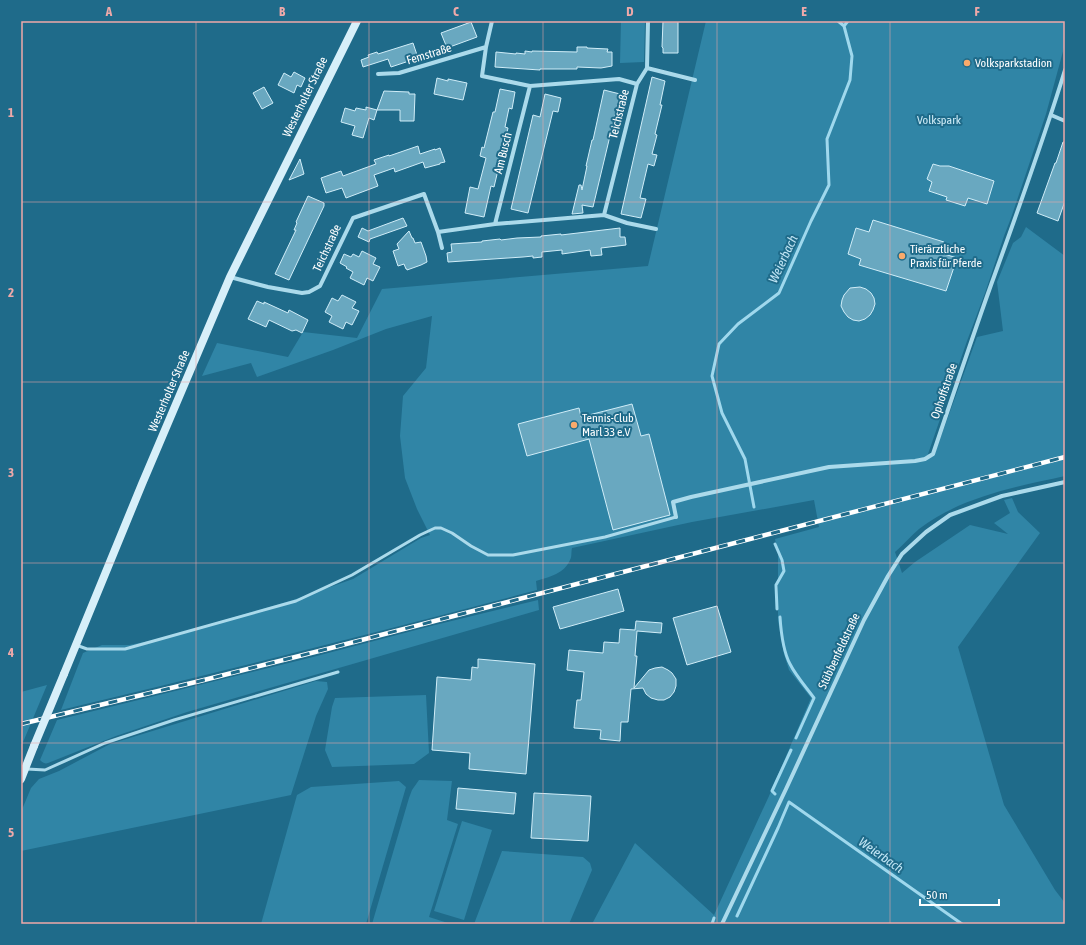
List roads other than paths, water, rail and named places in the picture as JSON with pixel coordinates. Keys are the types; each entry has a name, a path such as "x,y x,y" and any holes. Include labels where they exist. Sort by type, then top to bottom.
{"main road":[{"name":"Westerholter Straße","path":"21,779 139,492 230,277 357,21"}],"street":[{"path":"492,21 486,47 482,76 530,86 619,80 637,84"},
{"path":"648,21 647,68 695,80"},
{"name":"Femstraße","path":"378,74 399,73 486,47"},
{"name":"Teichstraße","path":"604,214 637,84 647,68"},
{"name":"Ophoffstraße","path":"676,517 673,502 691,497 829,467 915,461 925,459 933,454 1013,227 1065,70"},
{"name":"Am Busch","path":"495,224 530,86"},
{"path":"1051,115 1065,121"},
{"name":"Teichstraße","path":"230,277 268,287 302,293 309,292 320,286 353,218 424,194 438,232 442,248"},
{"path":"438,232 495,224 604,214 627,223 656,229"},
{"name":"Stübbenfeldstraße","path":"722,924 864,620 902,554 926,532 950,515 1002,496 1065,482"}],"lane":[{"path":"76,645 87,649 125,649 296,601 352,575 420,535 435,528 440,528 452,533 488,555 513,555 605,537 676,517"},
{"path":"25,769 44,770 119,738 174,720 338,672"}],"waterway":[{"name":"Weierbach","path":"754,507 745,459 722,413 712,376 719,344 738,324 779,293 811,221 829,185 827,139 850,80 852,56 844,26 838,21"},
{"name":"Weierbach","path":"844,26 848,21"},
{"name":"Weierbach","path":"775,544 782,560 784,571 776,585 777,609"},
{"name":"Weierbach","path":"780,617 783,641 790,664 814,698 796,738"},
{"name":"Weierbach","path":"775,794 772,791 791,750"},
{"name":"Weierbach","path":"737,916 789,802 962,924"},
{"path":"712,924 714,918"}],"railway":[{"path":"21,724 327,649 1065,457"}],"place":[{"name":"Volksparkstadion","path":"967,63"},
{"name":"Tierärztliche Praxis für Pferde","path":"902,256"},
{"name":"Tennis-Club Marl 33 e.V","path":"574,425"}],"park label":[{"name":"Volkspark","path":"939,120"}]}
